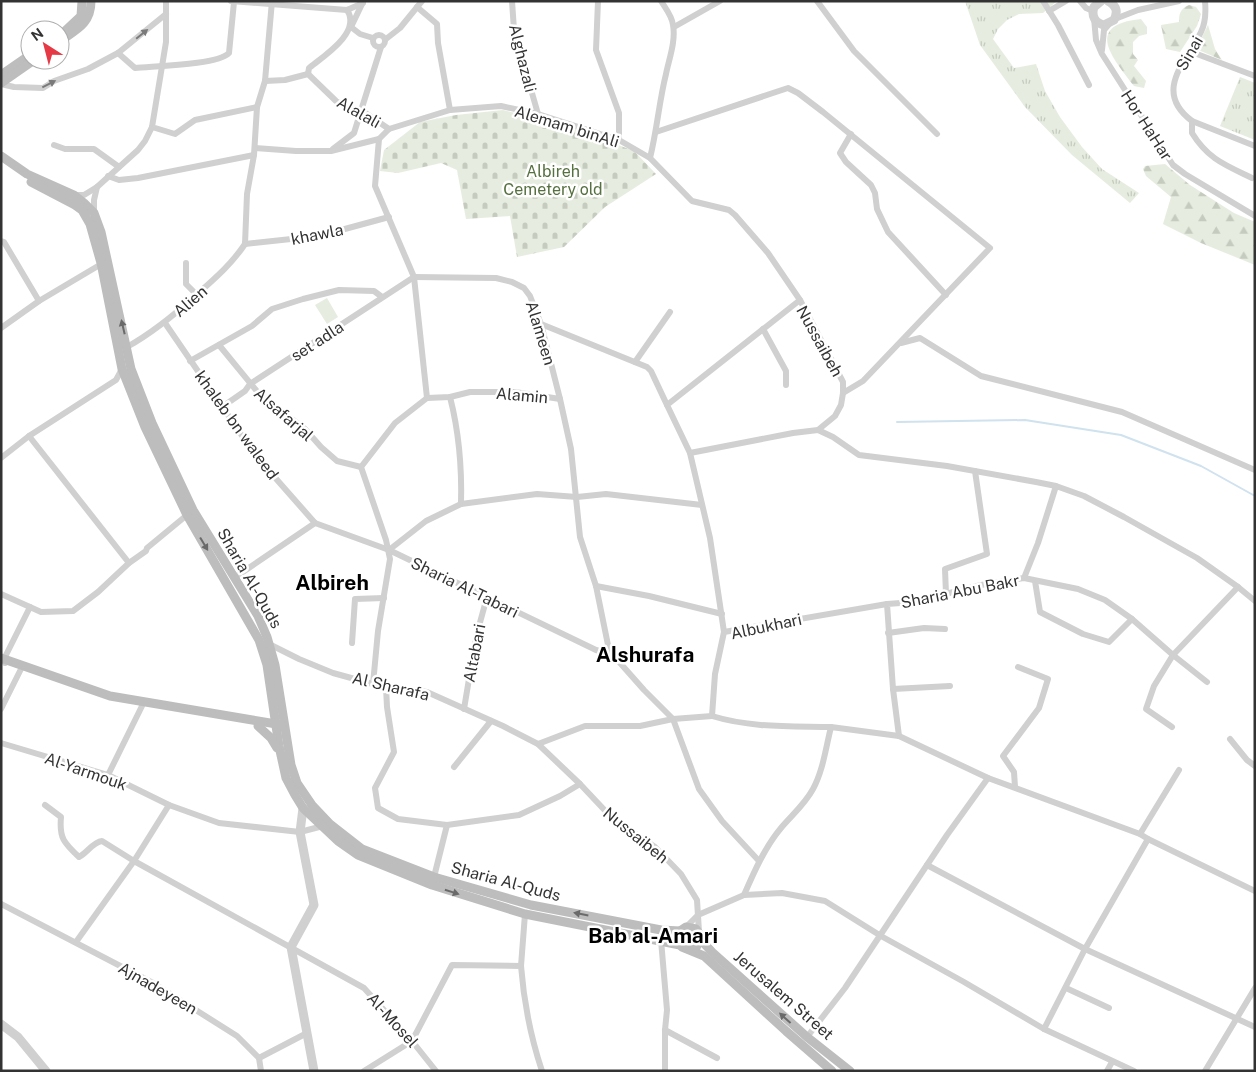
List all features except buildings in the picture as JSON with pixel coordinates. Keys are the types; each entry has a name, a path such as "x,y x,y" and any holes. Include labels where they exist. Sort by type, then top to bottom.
{"main road":[{"path":"70,28 81,16 82,1"},
{"path":"70,35 85,24 91,7 91,1"},
{"path":"1,75 20,62"},
{"path":"1,84 20,70"},
{"name":"Sharia Al-Quds","path":"1,156 27,174 74,195 94,213 101,232 104,263 123,349 152,423 190,513 258,616 271,645 281,725 281,755 286,778 303,808 338,840 358,855 525,914 680,944"},
{"name":"Sharia Al-Quds","path":"1,163 82,210 90,224 104,263"},
{"name":"Sharia Al-Quds","path":"123,349 122,369 145,427 259,640 267,665 274,707 297,783 312,805 330,824 362,849 433,881 531,905 661,930 683,929"},
{"path":"3,661 110,696 142,704 258,724 281,725"},
{"path":"258,724 274,707"},
{"path":"258,724 271,738 281,755"},
{"path":"693,928 699,936 697,946 690,949 686,949 680,944 678,937 683,929 693,928"},
{"name":"Jerusalem Street","path":"699,936 712,952 807,1037 850,1071"},
{"name":"Jerusalem Street","path":"690,949 704,956 832,1071"}],"street":[{"path":"74,195 84,195 97,187 138,150 152,127 166,42 166,1"},
{"name":"Alghazali","path":"512,1 514,30 538,114"},
{"path":"598,1 596,50 619,113 619,140"},
{"path":"650,158 665,75 672,51 674,27 671,16 661,1"},
{"path":"674,27 720,1"},
{"path":"817,1 854,50 937,134"},
{"path":"1043,1 1089,85"},
{"path":"1050,11 1066,1"},
{"path":"1080,1 1086,8 1102,5 1138,10"},
{"path":"1102,5 1100,24 1113,21 1138,10 1179,1"},
{"name":"Sinai","path":"1204,1 1206,12 1202,31 1175,77 1174,90 1176,102 1192,121 1255,146"},
{"path":"118,53 135,68 212,61 225,57 229,53 232,2 272,3 348,10 363,2"},
{"path":"265,80 285,80 308,74 309,68 337,45 351,27 363,2"},
{"path":"245,244 247,194 254,155 257,107 265,80 272,3"},
{"path":"331,151 354,133 381,48 386,43 386,39 400,28 420,4 437,24 438,42 450,110"},
{"path":"1102,5 1117,13 1113,21 1104,30 1102,54"},
{"name":"Hor HaHar","path":"1102,5 1096,40 1102,54 1173,165 1255,216"},
{"path":"348,10 351,16 351,27"},
{"path":"1,84 43,88 54,81 88,69 118,53 166,14"},
{"path":"351,27 360,34 374,38 379,35 386,39"},
{"path":"374,38 373,43 375,46 381,48"},
{"path":"1189,51 1255,76"},
{"name":"Alalali","path":"308,74 336,101 352,110 361,110 390,129"},
{"path":"656,132 788,88 798,93 851,134 990,248 863,381 844,393"},
{"name":"Alemam binAli","path":"390,129 450,110 501,106 538,114 619,140 650,158 692,201 729,210 735,215 768,253 800,300"},
{"path":"152,127 175,134 195,120 257,107"},
{"path":"1192,121 1192,133 1216,161 1252,178"},
{"path":"254,148 331,151 379,139 390,129"},
{"path":"851,134 840,152 846,162 872,185 877,209 888,232 946,295"},
{"path":"373,684 378,631 390,559 389,550 361,467 395,423 427,398 414,277 375,186 379,139"},
{"path":"54,145 65,149 94,149 119,167"},
{"path":"108,176 119,180 138,178 254,155"},
{"path":"94,213 97,187"},
{"name":"khawla","path":"245,244 319,236 389,217"},
{"path":"1,241 4,242 39,300"},
{"name":"Alien","path":"123,349 165,323 222,273 245,244"},
{"path":"1,328 39,300 104,263"},
{"path":"186,263 186,284 196,295"},
{"name":"set adla","path":"222,407 245,391 250,384 414,277"},
{"name":"Alameen","path":"414,277 496,278 512,282 524,288 530,296 541,324 560,399"},
{"path":"190,361 252,326 272,309 339,290 374,292 382,297"},
{"name":"Nussaibeh","path":"667,406 800,300 842,382 844,393 841,405 835,416 818,430"},
{"path":"635,362 670,312"},
{"name":"khaleb bn waleed","path":"165,323 256,456 315,523"},
{"path":"541,324 647,367 651,371 690,453 710,538 724,632"},
{"path":"763,329 786,371 786,385"},
{"path":"900,343 920,338 981,376 1122,412 1255,470"},
{"name":"Alsafarjal","path":"219,345 260,395 306,429 337,461 361,467"},
{"path":"1,458 29,436 116,380 122,369"},
{"path":"116,380 128,383"},
{"name":"Alamin","path":"427,398 450,397 470,392 515,392 560,399 571,449 577,497"},
{"path":"450,397 457,426 462,475 461,504"},
{"path":"690,453 818,430 833,436 859,455 975,471 1056,486 1084,496 1196,558 1255,601"},
{"path":"29,436 129,563"},
{"path":"946,594 946,569 987,554 975,471"},
{"path":"1024,578 1038,543 1056,486"},
{"path":"389,550 426,522 461,504 537,494 577,497 606,494 702,505"},
{"path":"577,497 580,537 596,586 608,644 613,655 673,719 699,789 722,822 759,861"},
{"path":"1,594 41,612 73,611 190,513"},
{"path":"234,578 315,523"},
{"name":"Sharia Al-Tabari","path":"315,523 389,550 596,650 613,655"},
{"name":"Sharia Abu Bakr","path":"899,736 893,689 887,604 914,602 981,585 1024,578 1078,589 1105,600 1132,619 1206,682"},
{"path":"1035,581 1040,612 1083,634 1109,642 1132,619"},
{"path":"596,586 649,596 722,614"},
{"path":"1172,727 1146,709 1154,686 1173,655 1238,587"},
{"name":"Altabari","path":"464,709 476,637 487,597"},
{"path":"352,643 355,599 384,598"},
{"name":"Albukhari","path":"712,716 715,674 724,632 887,604"},
{"path":"3,661 30,607"},
{"path":"888,633 924,628 945,629"},
{"name":"Al Sharafa","path":"271,645 323,669 373,684 427,692 538,744"},
{"path":"274,663 276,658 280,656 299,659"},
{"path":"1,709 21,667"},
{"path":"1015,787 1014,772 1003,756 1039,708 1048,679 1018,668"},
{"path":"386,686 387,707 394,752 375,788 378,808 398,819 447,825 519,815 555,799 580,784"},
{"path":"893,689 950,686"},
{"path":"108,775 142,704"},
{"path":"538,744 585,726 640,726 673,719 712,716 733,722 766,726 831,726 899,736 988,778 1140,834 1255,891"},
{"path":"454,767 491,721"},
{"path":"744,895 759,861 780,829 801,807 814,788 824,758 831,726"},
{"path":"1230,739 1247,760 1255,766"},
{"name":"Al-Yarmouk","path":"1,743 108,775 169,805 219,823 300,832 323,826"},
{"name":"Nussaibeh","path":"538,744 612,818 655,847 681,874 697,900 699,936"},
{"path":"1140,834 1179,770"},
{"path":"807,1037 845,988 946,835 988,778"},
{"path":"45,805 61,817 60,829 62,840 79,857 87,853 97,842 102,841 134,861 291,947"},
{"path":"76,942 134,861 169,805"},
{"path":"303,808 300,832 314,905 291,947 314,1071"},
{"path":"433,881 447,825"},
{"path":"1044,1029 1085,949 1148,839"},
{"path":"927,865 1085,949 1255,1027"},
{"path":"683,929 698,915 744,895 782,892 825,901 881,936 1044,1029 1134,1071"},
{"name":"Ajnadeyeen","path":"1,904 167,991 237,1036 259,1058"},
{"path":"525,914 521,966 524,999 532,1039 542,1071"},
{"path":"661,940 667,1010 665,1071"},
{"name":"Al-Mosel","path":"291,947 364,988 412,1041 436,1071"},
{"path":"364,1071 412,1041 452,965 521,966"},
{"path":"1066,988 1109,1008"},
{"path":"1205,1071 1255,988"},
{"path":"1,1024 18,1037 46,1071"},
{"path":"665,1030 717,1058"},
{"path":"262,1071 259,1058 307,1033"},
{"path":"1106,1071 1112,1062"}],"green space":[{"path":"965,1 1057,1 1043,13 1019,14 1007,20 998,29 993,39 1014,68 1036,64 1045,91 1060,117 1082,147 1102,169 1139,193 1130,203 1072,155 1025,107 980,45"},
{"path":"1189,5 1196,7 1201,14 1197,26 1180,52 1166,49 1161,25 1179,22 1181,12"},
{"path":"1141,19 1147,27 1147,34 1139,36 1133,42 1133,54 1138,60 1134,66 1146,81 1144,88 1134,86 1118,65 1108,44 1108,35 1112,28 1123,22"},
{"path":"1208,25 1215,49 1222,60 1196,49"},
{"path":"1240,77 1255,83 1255,140 1220,126"},
{"name":"Albireh Cemetery old","path":"503,110 563,124 634,151 656,174 605,207 564,247 517,257 510,216 466,219 457,170 441,163 398,173 380,171 384,150 420,122 456,115"},
{"path":"1165,164 1190,185 1234,213 1255,222 1255,265 1201,243 1163,224 1171,197 1146,176 1143,169 1145,166"},
{"path":"327,298 338,317 327,324 315,305"}],"waterway":[{"path":"897,422 1025,420 1121,435 1201,466 1255,496"}],"district":[{"name":"Albireh","path":"332,583"},
{"name":"Alshurafa","path":"645,655"},
{"name":"Bab al-Amari","path":"653,936"}]}
